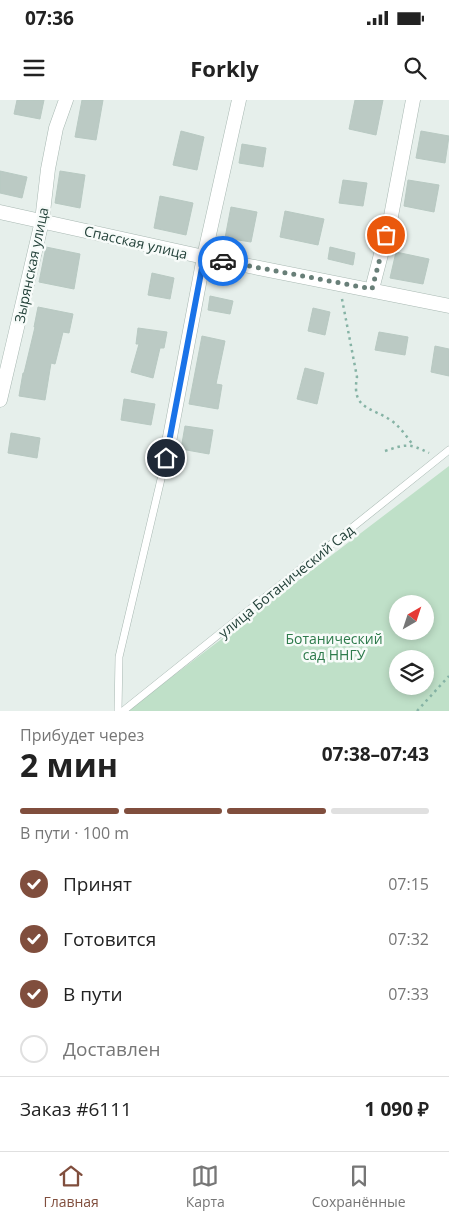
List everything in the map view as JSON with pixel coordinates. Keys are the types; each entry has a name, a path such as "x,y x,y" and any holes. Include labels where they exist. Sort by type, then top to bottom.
{"street":[{"name":"Зырянская улица","path":"0,400 42,221 48,169 56,128 66,100"},
{"path":"166,458 204,257 239,100"},
{"path":"372,289 391,216 413,100"},
{"name":"Спасская улица","path":"0,212 204,257 372,289 449,306"}],"lane":[{"name":"улица Ботанический Сад","path":"123,711 449,450"},
{"path":"118,711 119,657 166,458"}],"path":[{"path":"339,283 357,377 355,387 358,401 371,411 390,420 400,428 413,445 439,459"},
{"path":"385,451 399,446 413,445"},
{"path":"417,711 449,676"}],"green space":[{"name":"Ботанический сад ННГУ","path":"449,466 449,711 127,711"}],"building":[{"path":"17,100 44,100 40,119 14,114"},
{"path":"82,100 103,100 96,140 75,137"},
{"path":"355,100 383,100 376,135 349,129"},
{"path":"181,131 204,137 197,170 173,165"},
{"path":"421,131 449,136 445,163 416,158"},
{"path":"242,144 266,148 263,167 239,163"},
{"path":"0,171 27,177 22,198 0,193"},
{"path":"60,171 85,175 80,208 55,203"},
{"path":"343,180 367,183 363,206 339,203"},
{"path":"408,180 439,185 434,212 404,206"},
{"path":"160,196 193,203 186,235 154,228"},
{"path":"231,207 257,212 251,242 225,238"},
{"path":"285,211 324,219 318,245 280,237"},
{"path":"46,247 80,254 74,289 39,282"},
{"path":"330,247 355,253 353,265 328,259"},
{"path":"396,252 429,259 423,284 390,278"},
{"path":"152,273 174,278 170,299 148,295"},
{"path":"210,296 233,301 230,314 208,310"},
{"path":"38,307 73,314 69,333 63,332 55,364 51,363 45,400 19,396"},
{"path":"313,308 330,312 325,335 308,331"},
{"path":"138,328 167,332 164,348 160,348 153,378 131,372 139,344 136,344"},
{"path":"379,332 408,337 405,355 375,350"},
{"path":"202,336 225,341 216,384 222,385 218,409 189,404"},
{"path":"435,346 449,349 449,376 431,372"},
{"path":"305,368 324,373 317,404 297,399"},
{"path":"124,399 155,404 151,425 121,420"},
{"path":"185,426 213,430 209,454 181,449"},
{"path":"11,433 40,438 37,458 8,453"}],"way so far":[{"path":"223,261 372,289 386,235"}],"route":[{"path":"166,458 204,257 223,261"}]}
